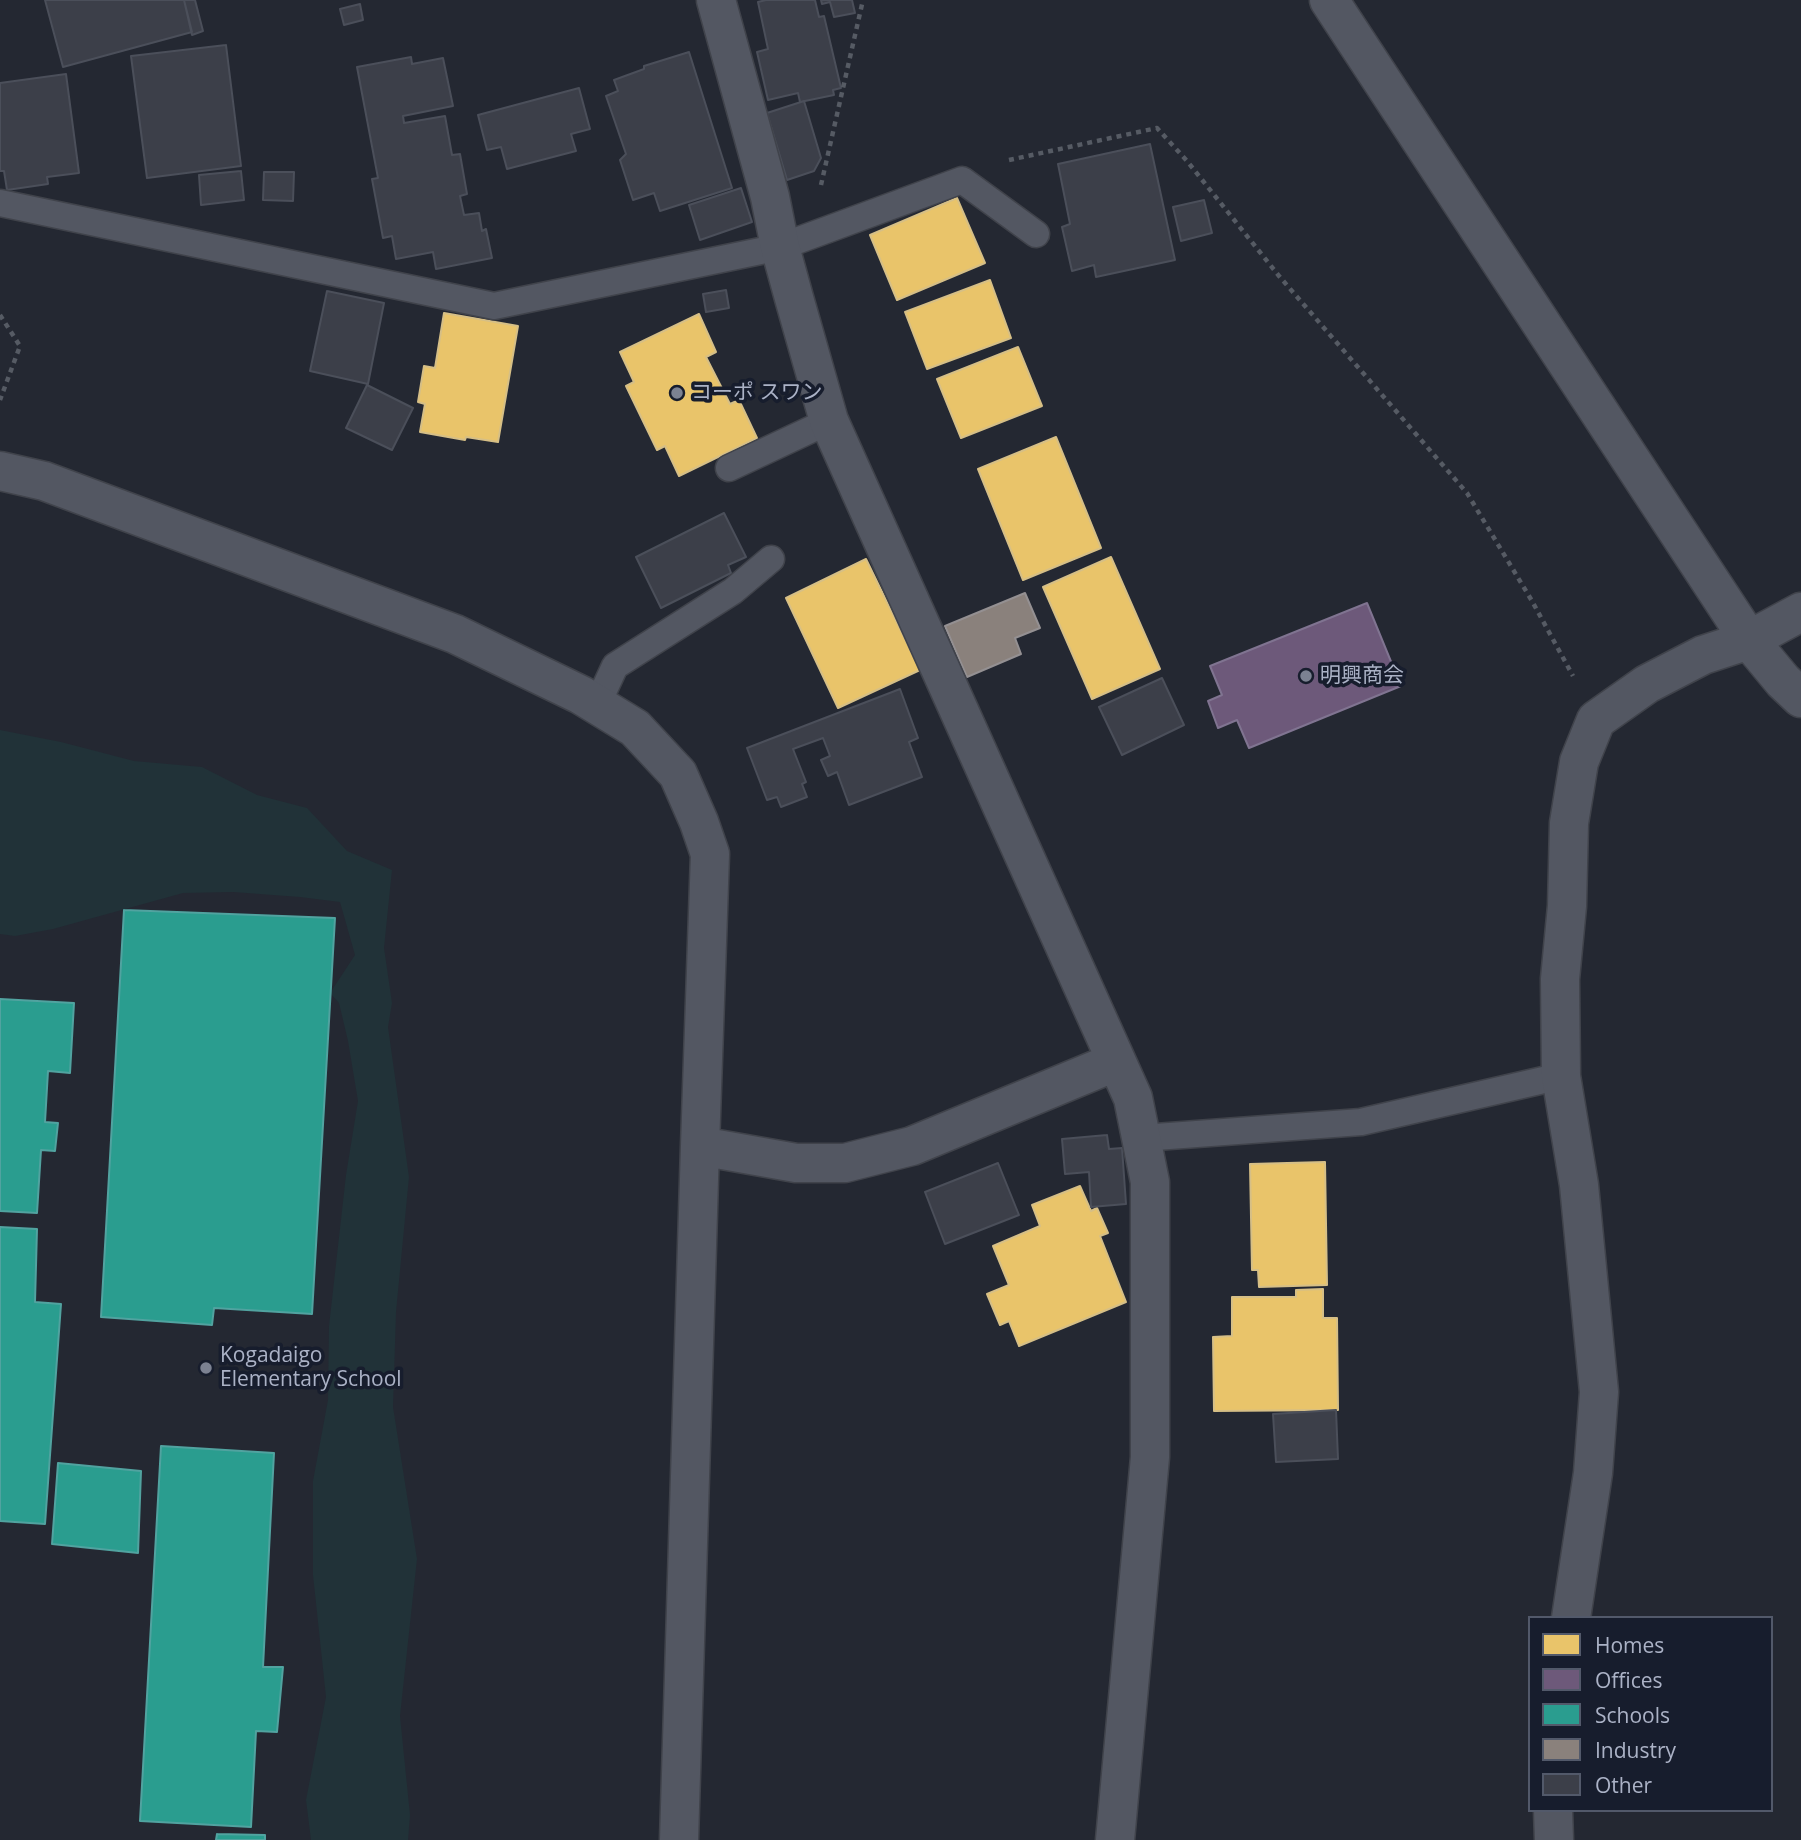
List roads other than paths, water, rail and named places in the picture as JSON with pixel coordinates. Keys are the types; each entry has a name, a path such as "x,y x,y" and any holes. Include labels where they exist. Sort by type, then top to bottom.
{"street":[{"path":"716,0 770,197 795,242 829,421 1133,1098 1142,1138 1150,1182 1150,1457 1115,1840"},
{"path":"1329,0 1749,640 1801,698"},
{"path":"0,471 44,481 455,634 581,695 635,728 678,774 710,855 680,1840"},
{"path":"1571,1616 1593,1473 1599,1392 1579,1185 1561,1076 1560,979 1567,906 1569,823 1579,762 1596,720 1647,684 1703,655 1749,640 1801,612"},
{"path":"700,1146 796,1163 845,1163 912,1146 1115,1062"},
{"path":"1553,1812 1554,1840"}],"lane":[{"path":"0,203 494,306 795,242 962,180 1036,234"},
{"path":"729,468 829,421"},
{"path":"597,705 615,666 733,591 771,559"},
{"path":"1142,1138 1361,1122 1561,1076"}],"place":[{"name":"コーポ スワン","path":"677,393"},
{"name":"明興商会","path":"1306,676"},
{"name":"Kogadaigo Elementary School","path":"206,1368"}]}
